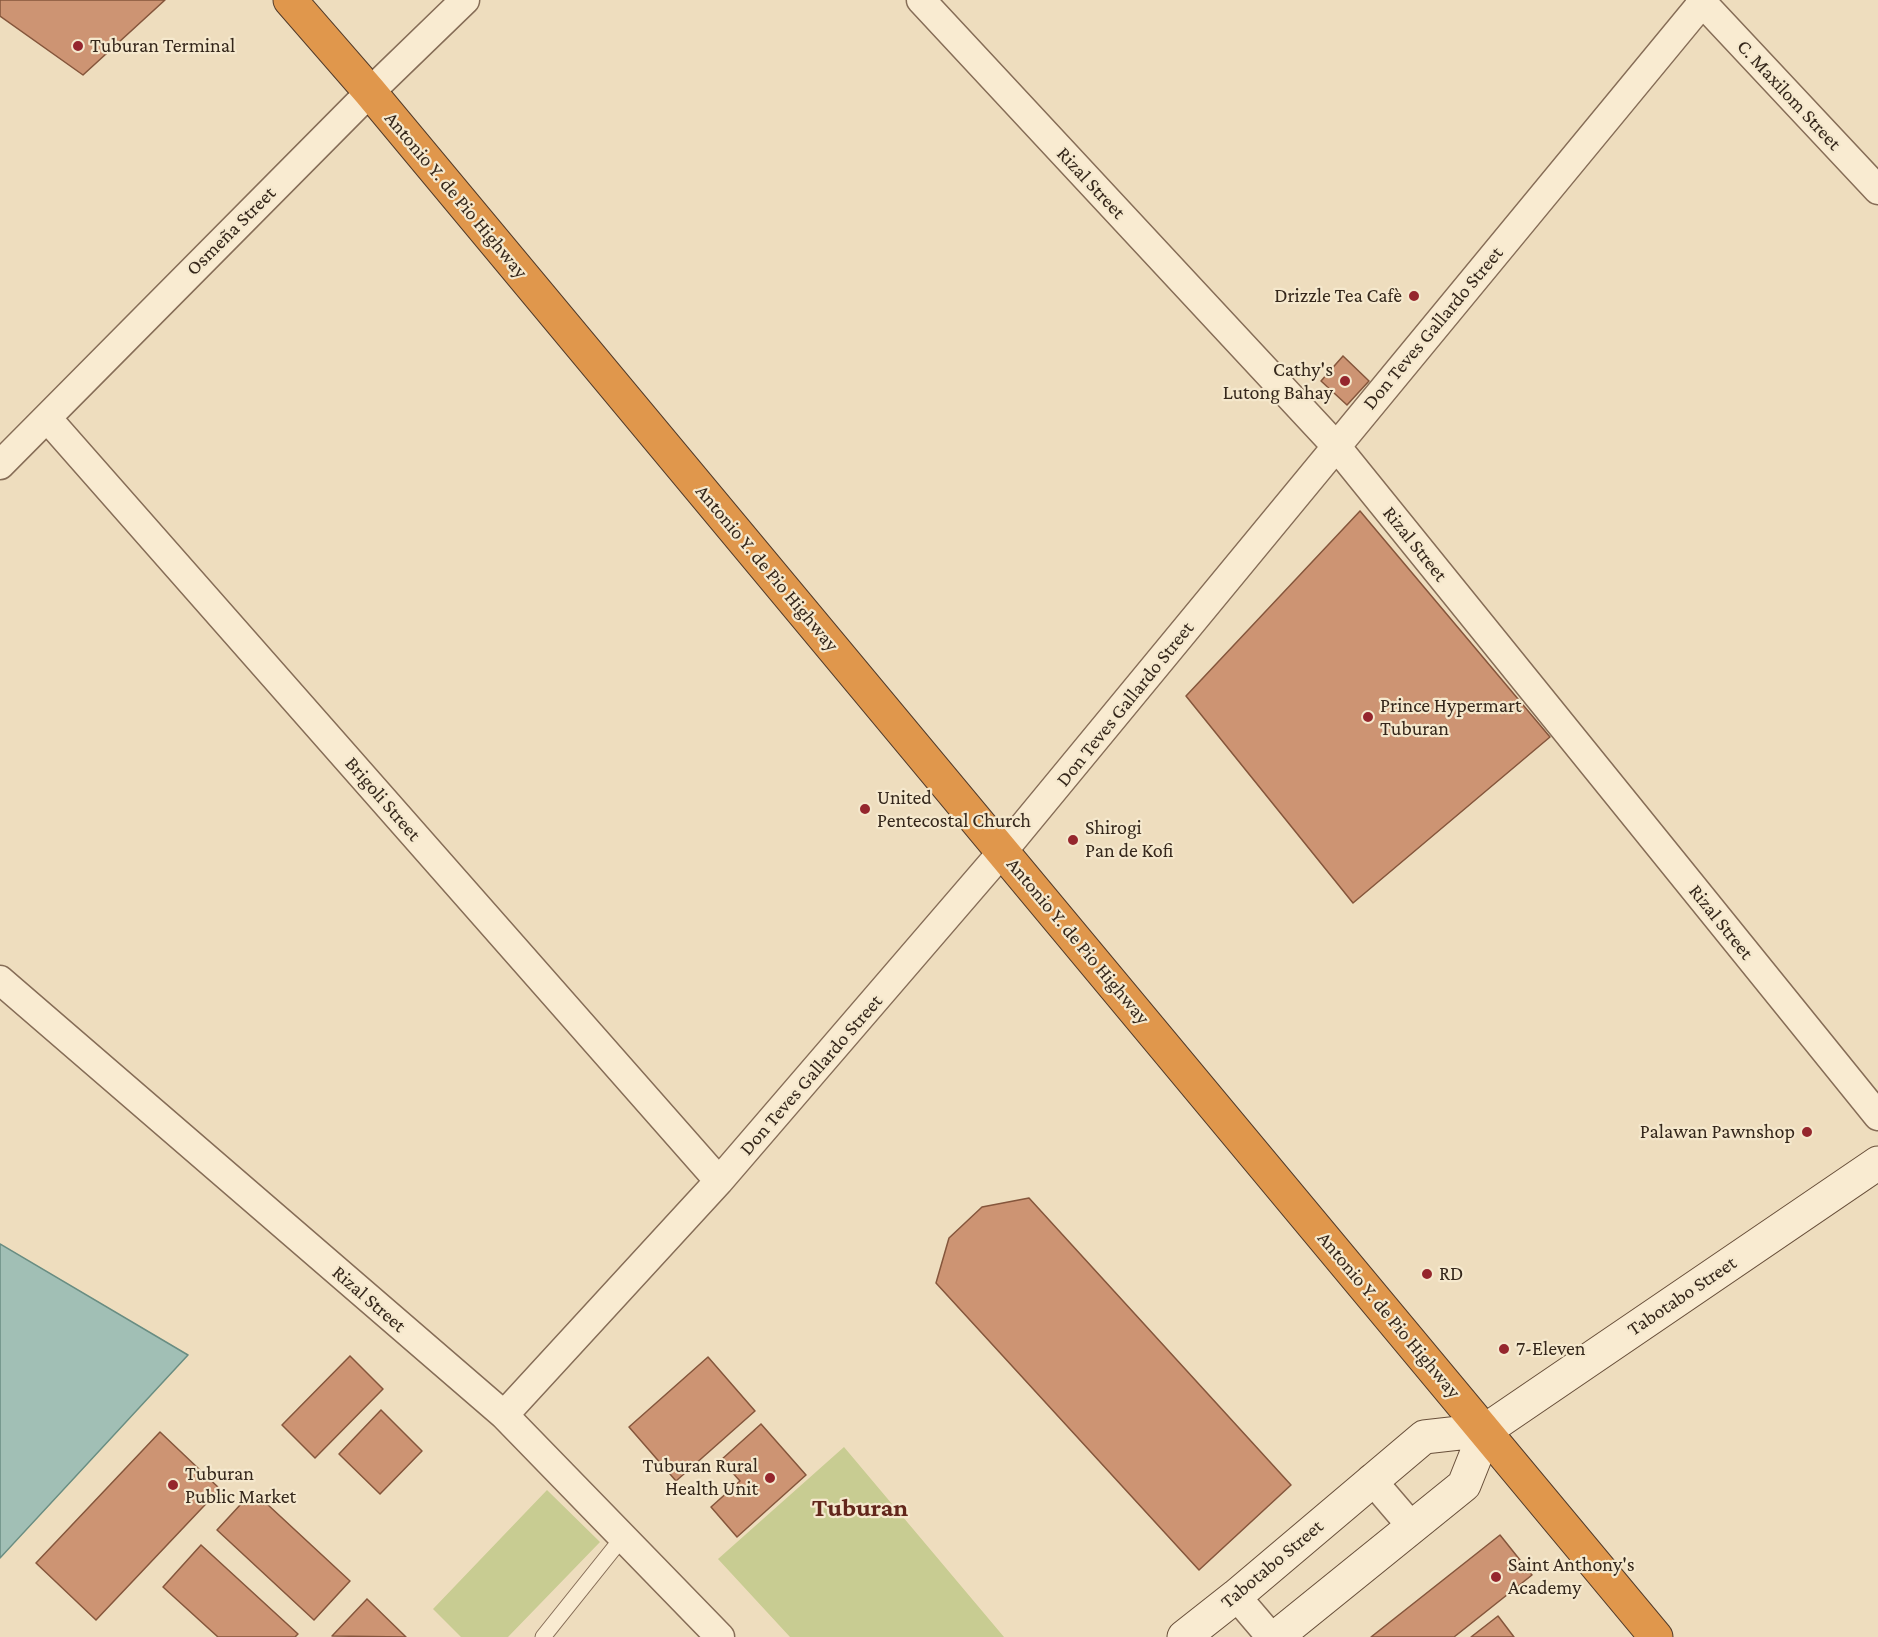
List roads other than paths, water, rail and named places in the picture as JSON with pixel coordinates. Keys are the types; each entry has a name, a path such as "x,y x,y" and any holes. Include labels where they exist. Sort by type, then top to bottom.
{"highway":[{"name":"Antonio Y. de Pio Highway","path":"290,0 370,92 1004,851 1656,1637"}],"street":[{"name":"Osmeña Street","path":"0,465 370,92 465,0"},
{"name":"Rizal Street","path":"921,0 1336,446 1878,1116"},
{"name":"Don Teves Gallardo Street","path":"504,1415 719,1181 1004,851 1701,1"},
{"name":"C. Maxilom Street","path":"1701,1 1878,190"},
{"name":"Brigoli Street","path":"46,418 719,1181"},
{"name":"Rizal Street","path":"0,981 504,1415 720,1637"},
{"name":"Tabotabo Street","path":"1184,1637 1424,1437 1486,1430 1878,1163"},
{"path":"1276,1637 1464,1485 1486,1430"},
{"path":"1371,1479 1413,1528"},
{"path":"1236,1596 1271,1637"}],"lane":[{"path":"543,1637 623,1537"}],"water":[{"path":"0,1244 188,1355 0,1558"}],"place":[{"name":"Tuburan Terminal","path":"78,46"},
{"name":"Drizzle Tea Cafè","path":"1414,296"},
{"name":"Cathy's Lutong Bahay","path":"1345,381"},
{"name":"Prince Hypermart Tuburan","path":"1368,717"},
{"name":"United Pentecostal Church","path":"865,809"},
{"name":"Shirogi Pan de Kofi","path":"1073,840"},
{"name":"Palawan Pawnshop","path":"1807,1132"},
{"name":"RD","path":"1427,1274"},
{"name":"7-Eleven","path":"1504,1349"},
{"name":"Tuburan Rural Health Unit","path":"770,1478"},
{"name":"Tuburan Public Market","path":"173,1485"},
{"name":"Saint Anthony's Academy","path":"1496,1577"}],"district":[{"name":"Tuburan","path":"860,1508"}]}
